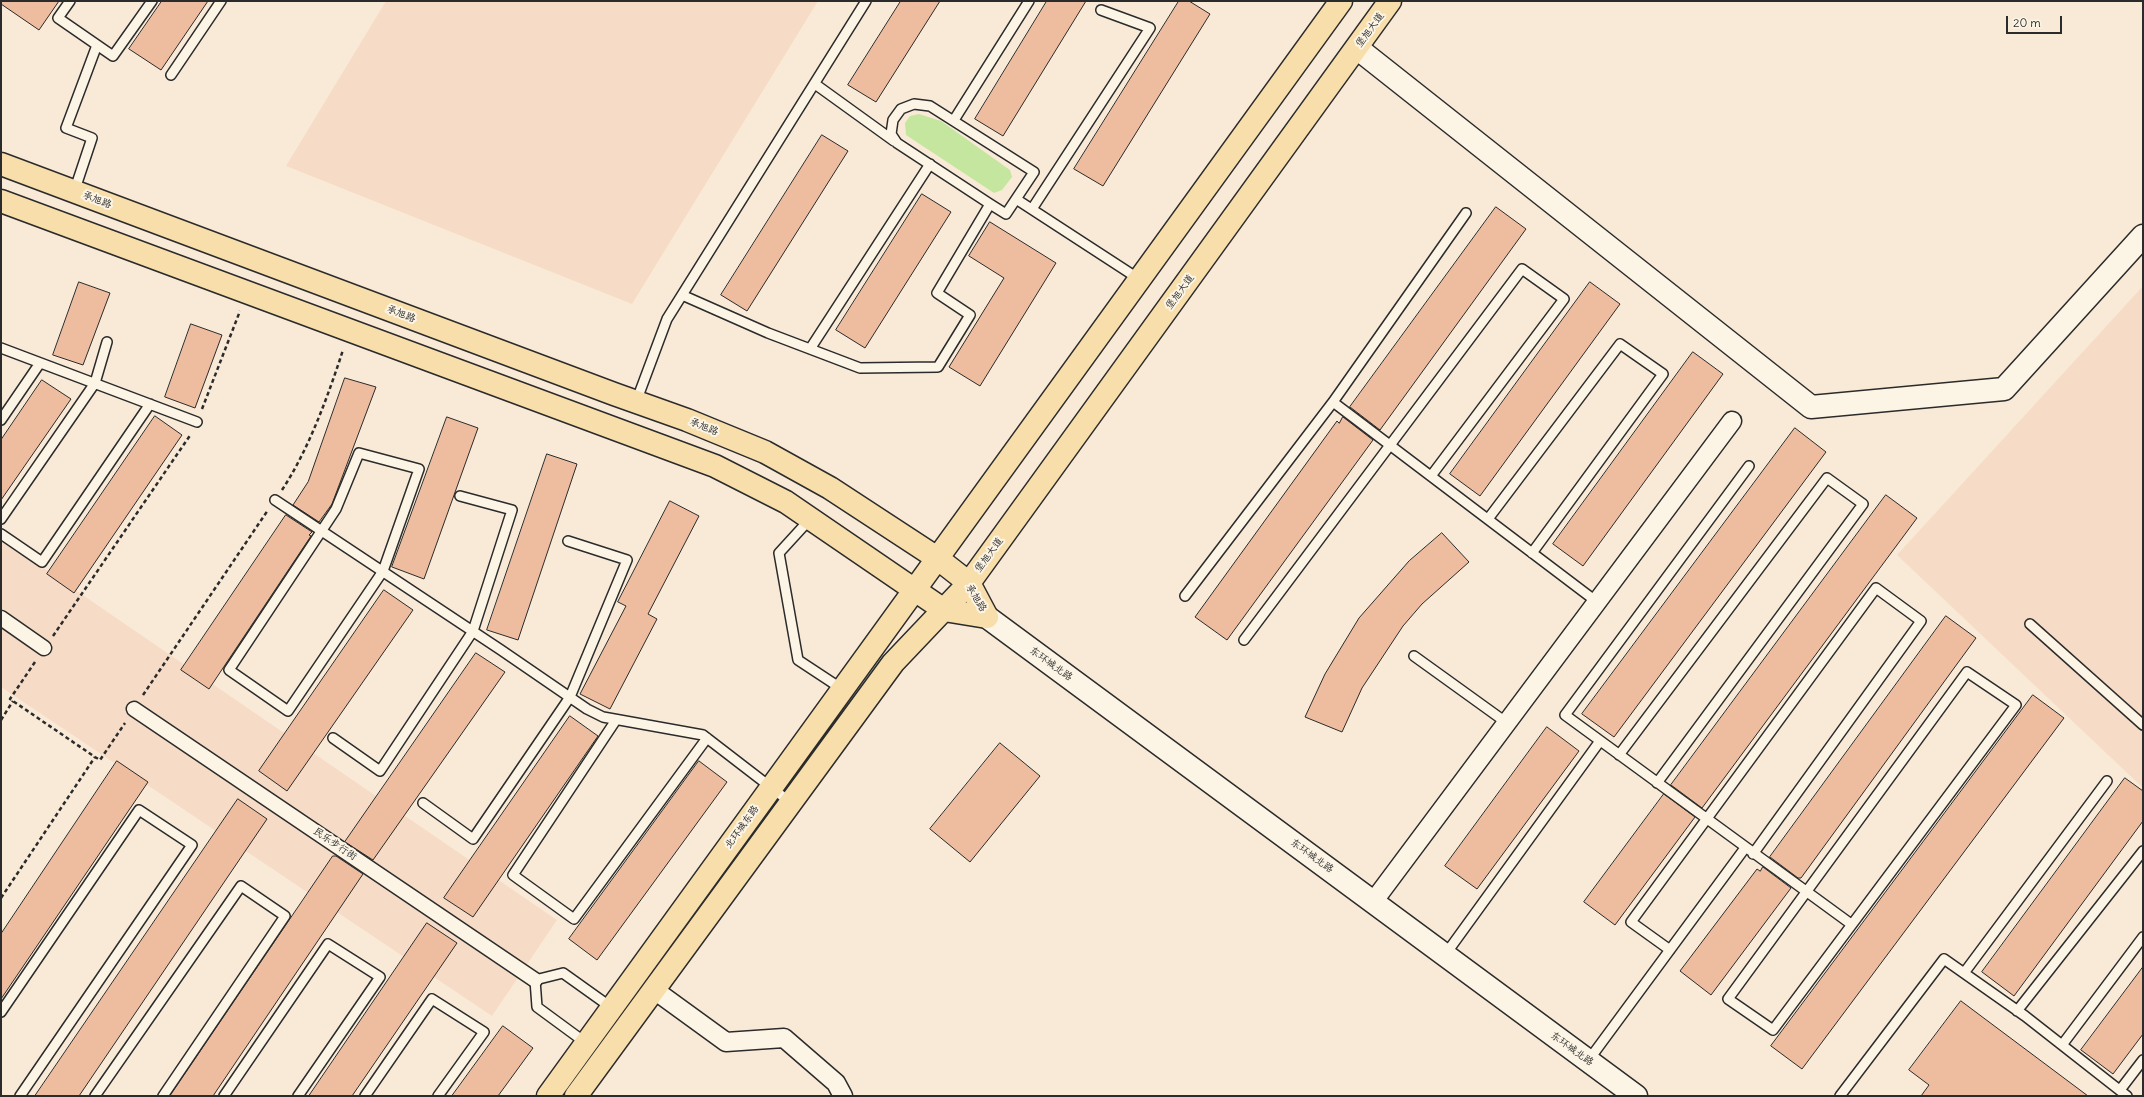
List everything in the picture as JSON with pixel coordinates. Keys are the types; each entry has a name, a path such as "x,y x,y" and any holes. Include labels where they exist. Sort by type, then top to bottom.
{"main road":[{"path":"937,558 1341,1"},
{"name":"堡旭大道","path":"969,583 1390,1"},
{"name":"承旭路","path":"1,164 687,420 765,452 830,488 937,558 969,583 987,617"},
{"name":"承旭路","path":"1,201 714,466 756,485 786,502 944,610 987,617"},
{"name":"北环城东路","path":"548,1096 937,558"},
{"path":"576,1096 790,802 893,664 969,583"}],"street":[{"path":"1357,48 1811,407 2004,388 2143,236"},
{"path":"1373,902 1732,421"},
{"name":"东环城北路","path":"987,617 1636,1096"},
{"path":"1,618 44,648"},
{"name":"民乐步行街","path":"134,709 535,980"},
{"path":"653,989 726,1042 784,1038 836,1083 844,1096"}],"lane":[{"path":"70,1 58,18 113,56 152,1"},
{"path":"171,75 221,1"},
{"path":"636,402 667,319 866,1"},
{"path":"954,120 1029,1"},
{"path":"1032,209 1150,28 1102,10"},
{"path":"74,192 92,138 66,128 97,45"},
{"path":"815,84 897,143 1006,214 1034,172 930,106 914,104 901,109 893,120 891,134 897,143"},
{"path":"810,349 930,164"},
{"path":"1016,199 1140,279"},
{"path":"682,295 768,333 860,368 938,367 970,315 937,293 990,204"},
{"path":"1185,596 1333,402 1466,213"},
{"path":"1244,640 1522,269 1564,299 1431,476"},
{"path":"1,519 95,383 107,342"},
{"path":"1488,519 1620,344 1663,374 1532,553"},
{"path":"1,348 197,422"},
{"path":"1,420 40,362"},
{"path":"1333,402 1597,602"},
{"path":"1,534 42,562 150,404"},
{"path":"359,453 420,469 383,571 288,711 229,670 322,531 336,509 359,453"},
{"path":"1749,466 1565,715 1619,756 1851,924"},
{"path":"1619,756 1827,478 1863,504 1657,783"},
{"path":"333,738 380,771 473,631 512,510 460,496"},
{"path":"275,500 570,697 603,717 691,731 707,738 790,802"},
{"path":"811,518 780,553 798,660 842,689"},
{"path":"423,803 473,839 570,697 627,560 568,541"},
{"path":"1588,1061 1670,950 1749,851 1921,621 1876,588 1631,922 1670,950"},
{"path":"2030,624 2143,725"},
{"path":"1414,656 1507,723"},
{"path":"1967,672 2016,705 1773,1030 1728,999 1807,892 1967,672"},
{"path":"616,720 513,875 574,919 707,738"},
{"path":"1445,955 1600,741"},
{"path":"1964,973 2108,781"},
{"path":"1,1012 139,810 192,845 20,1096"},
{"path":"2017,1011 2143,851"},
{"path":"95,1096 241,886 285,916 163,1096"},
{"path":"2062,1045 2143,937"},
{"path":"224,1096 328,944 380,977 298,1096"},
{"path":"1840,1096 1944,960 2017,1011 2124,1093 2143,1060"},
{"path":"586,1043 537,1007 535,980 563,973 612,1008"},
{"path":"365,1096 432,999 484,1032 438,1096"}],"path":[{"path":"247,292 230,341 194,429 10,699 100,760 296,468 334,376 349,330"},
{"path":"1,720 13,701"},
{"path":"1,898 95,757"}],"shaded area":[{"path":"386,1 818,1 632,304 286,166"},
{"path":"2143,286 2143,788 1897,555"},
{"path":"1,539 557,920 492,1016 1,687"}],"green space":[{"path":"919,114 941,121 1010,170 1012,177 1002,190 994,193 906,135 905,123 910,116"}],"building":[{"path":"1,1 59,1 39,30 1,4"},
{"path":"162,1 208,1 161,70 129,49"},
{"path":"901,1 940,1 876,102 848,85"},
{"path":"1047,1 1086,1 1003,136 975,119"},
{"path":"1179,1 1189,1 1210,14 1103,186 1074,169"},
{"path":"822,135 848,151 747,311 721,295"},
{"path":"922,194 951,212 865,348 836,330"},
{"path":"1496,207 1526,229 1380,430 1350,407"},
{"path":"990,222 1056,263 980,386 949,367 1004,278 969,256"},
{"path":"79,282 110,293 83,365 53,355"},
{"path":"1590,282 1620,304 1480,496 1450,474"},
{"path":"191,324 222,335 195,408 165,397"},
{"path":"1693,352 1723,374 1583,566 1553,544"},
{"path":"345,378 376,387 332,504 319,522 293,505 308,482"},
{"path":"42,380 71,399 1,500 1,440"},
{"path":"155,416 182,435 74,593 47,574"},
{"path":"447,417 478,428 424,579 392,567"},
{"path":"1343,417 1373,440 1227,640 1195,617 1337,421 1339,423"},
{"path":"1795,428 1826,452 1614,737 1582,714"},
{"path":"547,454 577,464 518,640 487,630"},
{"path":"1886,495 1917,518 1702,808 1671,785"},
{"path":"670,501 699,516 648,614 657,619 610,709 580,694 626,606 618,602"},
{"path":"286,515 312,532 309,535 311,536 209,689 181,670"},
{"path":"1442,533 1469,562 1422,604 1403,626 1362,688 1342,732 1305,717 1325,674 1359,618 1409,561"},
{"path":"384,590 413,610 287,791 259,771"},
{"path":"1946,616 1976,638 1801,878 1798,878 1770,857"},
{"path":"476,653 505,672 373,860 345,842"},
{"path":"2033,695 2064,718 1802,1069 1771,1046"},
{"path":"570,716 598,736 473,917 444,898"},
{"path":"1547,727 1579,751 1477,889 1445,866"},
{"path":"1000,743 1040,776 970,862 930,829"},
{"path":"117,761 148,782 1,999 1,934"},
{"path":"699,761 727,782 597,960 569,939"},
{"path":"2125,778 2143,791 2143,821 2014,996 1982,972"},
{"path":"1664,794 1695,817 1615,925 1584,902"},
{"path":"238,799 267,819 79,1096 35,1096"},
{"path":"333,856 336,856 363,874 213,1096 170,1096"},
{"path":"1763,867 1791,888 1711,995 1680,971 1757,869 1760,871"},
{"path":"427,923 457,943 352,1096 309,1096"},
{"path":"2143,967 2143,1034 2113,1074 2081,1050"},
{"path":"1961,1001 2088,1096 1921,1096 1929,1085 1909,1070"},
{"path":"503,1026 533,1048 498,1096 452,1096"}]}
